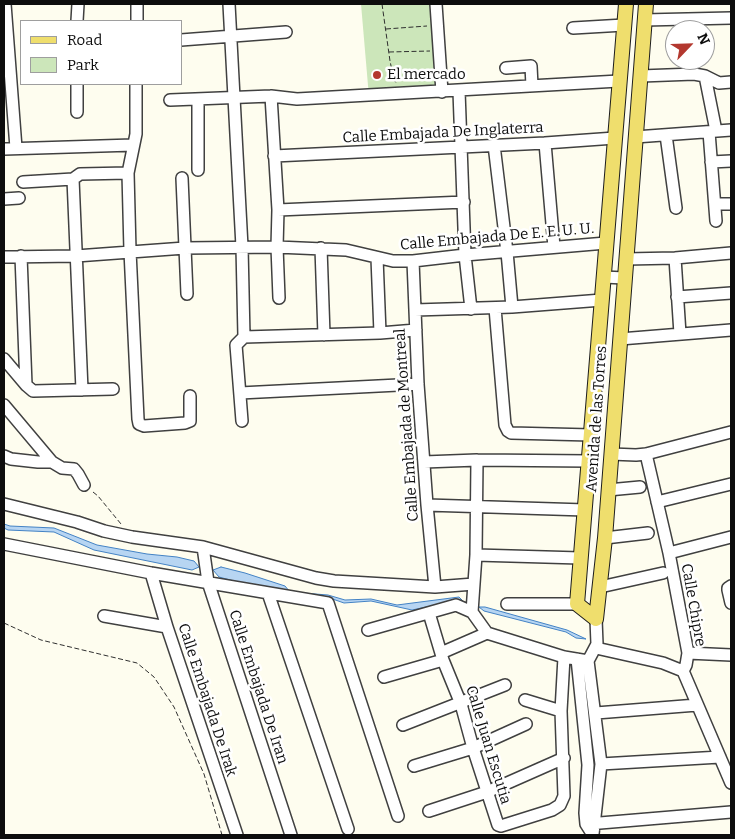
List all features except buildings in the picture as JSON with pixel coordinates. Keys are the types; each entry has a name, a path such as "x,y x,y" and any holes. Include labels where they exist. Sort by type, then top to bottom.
{"main road":[{"path":"596,619 576,604 626,4"},
{"name":"Avenida de las Torres","path":"596,619 605,538 646,4"}],"street":[{"path":"5,4 16,148"},
{"path":"77,20 78,4"},
{"path":"137,4 137,20"},
{"path":"229,4 242,247 244,337"},
{"path":"436,4 442,92"},
{"path":"644,20 731,18"},
{"path":"572,28 624,25"},
{"path":"182,40 286,32"},
{"path":"506,68 531,66 532,86"},
{"path":"641,76 694,74 705,76 719,83 731,82"},
{"path":"705,76 712,132 711,162 716,221"},
{"path":"170,100 271,96 297,100 619,81"},
{"path":"77,85 77,112"},
{"path":"136,85 136,134 128,173 139,424 144,426 190,421 190,396"},
{"path":"459,91 465,255 471,309"},
{"path":"271,96 278,210 277,247 280,298"},
{"path":"198,100 198,170"},
{"path":"635,137 731,130"},
{"path":"666,135 676,208"},
{"name":"Calle Embajada De Inglaterra","path":"274,156 494,146 615,138"},
{"path":"545,143 554,247"},
{"path":"4,149 133,145"},
{"path":"494,146 512,307"},
{"path":"711,162 731,162"},
{"path":"23,182 73,179 80,174 128,173"},
{"path":"182,178 187,294"},
{"path":"73,179 82,390"},
{"path":"4,199 19,198"},
{"path":"278,210 464,202"},
{"path":"715,204 731,204"},
{"name":"Calle Embajada De E. E. U. U.","path":"4,257 76,256 185,248 277,247 346,250 377,258 413,261 606,243"},
{"path":"321,248 324,335"},
{"path":"626,259 675,258 731,253"},
{"path":"22,256 26,386"},
{"path":"377,258 380,333"},
{"path":"675,258 680,334"},
{"name":"Calle Embajada de Montreal","path":"413,261 418,384 426,505 434,587"},
{"path":"604,277 624,278"},
{"path":"677,297 731,293"},
{"path":"415,310 495,308 602,300"},
{"path":"495,308 504,425 508,431 511,433 591,435"},
{"path":"242,422 236,345 244,337 380,333 416,330"},
{"path":"620,339 731,330"},
{"path":"4,359 26,386 33,391 113,389"},
{"path":"240,393 418,384"},
{"path":"4,405 52,462 62,468 74,469 84,485"},
{"path":"611,454 646,454 731,432"},
{"name":"Calle Chipre","path":"646,454 688,653 683,671"},
{"path":"4,456 11,459 52,462"},
{"path":"478,460 476,555 472,606 487,633 564,657 583,660"},
{"path":"424,462 478,460 589,461"},
{"path":"657,502 731,484"},
{"path":"608,490 640,487"},
{"path":"4,504 132,537 204,547 334,582 434,587 474,584"},
{"path":"426,505 585,510"},
{"path":"605,538 648,533"},
{"path":"668,553 731,537"},
{"path":"4,544 151,573 328,604 398,816"},
{"name":"Calle Embajada De Iran","path":"204,547 208,582 291,835"},
{"path":"476,555 580,558"},
{"name":"Calle Embajada De Irak","path":"151,573 167,627 237,835"},
{"path":"600,587 663,573"},
{"path":"731,586 728,588 731,603"},
{"path":"268,593 348,829"},
{"path":"507,604 576,604"},
{"path":"368,630 456,605 472,606"},
{"name":"Calle Juan Escutia","path":"429,613 442,656 461,704 497,823 501,826 552,810 560,805 564,796 564,758"},
{"path":"104,616 167,627"},
{"name":"Avenida de las Torres","path":"596,619 596,648"},
{"path":"384,677 442,656 487,633"},
{"path":"583,660 596,648 662,663 683,671 731,783"},
{"path":"688,653 731,655"},
{"path":"429,811 487,792 564,758 560,711 564,657"},
{"path":"583,660 596,713 601,764 590,823"},
{"path":"583,660 588,765 585,813 593,835"},
{"path":"403,725 461,704 505,685"},
{"path":"525,700 560,711"},
{"path":"596,713 696,705"},
{"path":"414,766 473,748 526,724"},
{"path":"601,764 720,757"},
{"path":"590,823 731,812"}],"path":[{"path":"382,4 394,80 399,94"},
{"path":"386,29 436,26"},
{"path":"389,52 438,51"},
{"path":"84,485 98,496 132,537"},
{"path":"4,623 41,640 138,663 154,677 174,708 204,774 222,835"}],"green space":[{"path":"361,4 430,4 439,94 369,97"}],"water":[{"path":"4,524 10,526 54,528 97,545 177,557 194,561 199,567 192,570 94,550 54,532 8,530 4,528"},
{"path":"221,567 285,586 290,592 328,595 345,600 371,599 397,605 459,597 465,603 459,600 412,610 371,601 344,603 327,597 288,596 283,589 245,584 219,577 213,570"},
{"path":"479,607 485,607 567,630 586,639 576,638 566,632 484,611"}],"place":[{"name":"El mercado","path":"377,75"}]}
